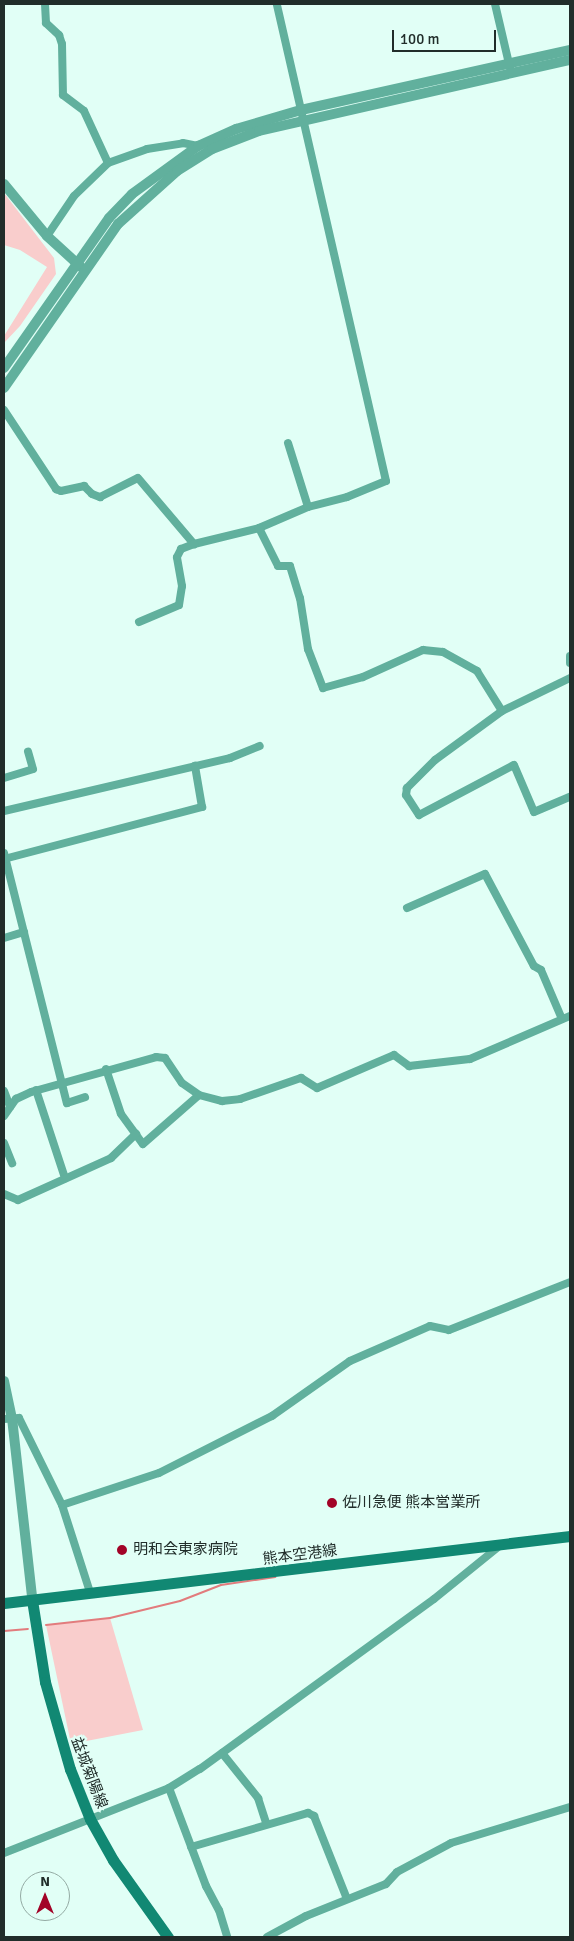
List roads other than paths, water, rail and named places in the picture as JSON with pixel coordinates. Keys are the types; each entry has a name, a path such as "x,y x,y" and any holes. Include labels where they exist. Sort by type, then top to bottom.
{"main road":[{"name":"熊本空港線","path":"4,1604 32,1598 271,1574 570,1536"},
{"name":"益城菊陽線","path":"32,1598 45,1682 57,1730 90,1819 112,1860 168,1937"}],"street":[{"path":"45,4 46,23 59,35 62,44 63,95 84,111 108,162"},
{"path":"139,622 181,602 177,557 181,549 259,528 308,507 347,497 386,481 278,4"},
{"path":"495,4 510,68"},
{"path":"4,368 132,194 198,146 244,126 302,115 510,68 570,50"},
{"path":"510,68 570,60"},
{"path":"4,388 79,266 118,224 177,171 212,149 302,115"},
{"path":"47,236 74,196 108,162 147,149 183,144 198,146"},
{"path":"4,184 47,236 79,266"},
{"path":"4,410 56,489 61,491 84,486 92,494 100,496 138,478 194,544"},
{"path":"288,443 308,507"},
{"path":"259,528 278,566 290,566 300,598 308,649 323,688 363,678 423,650 442,652 477,671 502,711"},
{"path":"570,656 570,663"},
{"path":"570,678 502,711 435,760 407,788 406,795 419,815 514,765 534,812 570,798"},
{"path":"4,811 230,758 260,746"},
{"path":"4,778 33,769 28,752"},
{"path":"85,1097 67,1103 60,1082 4,857 202,807 195,766"},
{"path":"7,1103 60,1082 156,1057 165,1058 182,1083 199,1096 222,1101 240,1099 301,1078 317,1088 394,1055 409,1066 470,1059 566,1017 541,970 534,966 485,874 407,908"},
{"path":"4,938 24,932"},
{"path":"106,1070 121,1114 143,1144 199,1096"},
{"path":"36,1090 65,1178"},
{"path":"4,1091 7,1103 4,1116"},
{"path":"4,1194 18,1200 111,1158 136,1134"},
{"path":"4,1143 12,1163"},
{"path":"62,1504 159,1473 272,1416 350,1361 430,1326 449,1330 570,1282"},
{"path":"4,1381 32,1598"},
{"path":"8,1419 19,1418 62,1504 90,1592"},
{"path":"4,1853 169,1788 222,1753 434,1599 502,1544"},
{"path":"222,1753 258,1798 266,1823"},
{"path":"169,1788 191,1847 219,1910 227,1937"},
{"path":"267,1937 347,1899 386,1884 397,1872 451,1843 570,1807"},
{"path":"191,1847 266,1823 308,1814 314,1816 347,1899"}],"waterway":[{"path":"46,1625 110,1618 180,1601 221,1585 275,1577"},
{"path":"4,1631 28,1629"}],"place":[{"name":"佐川急便 熊本営業所","path":"332,1503"},
{"name":"明和会東家病院","path":"122,1550"}]}
